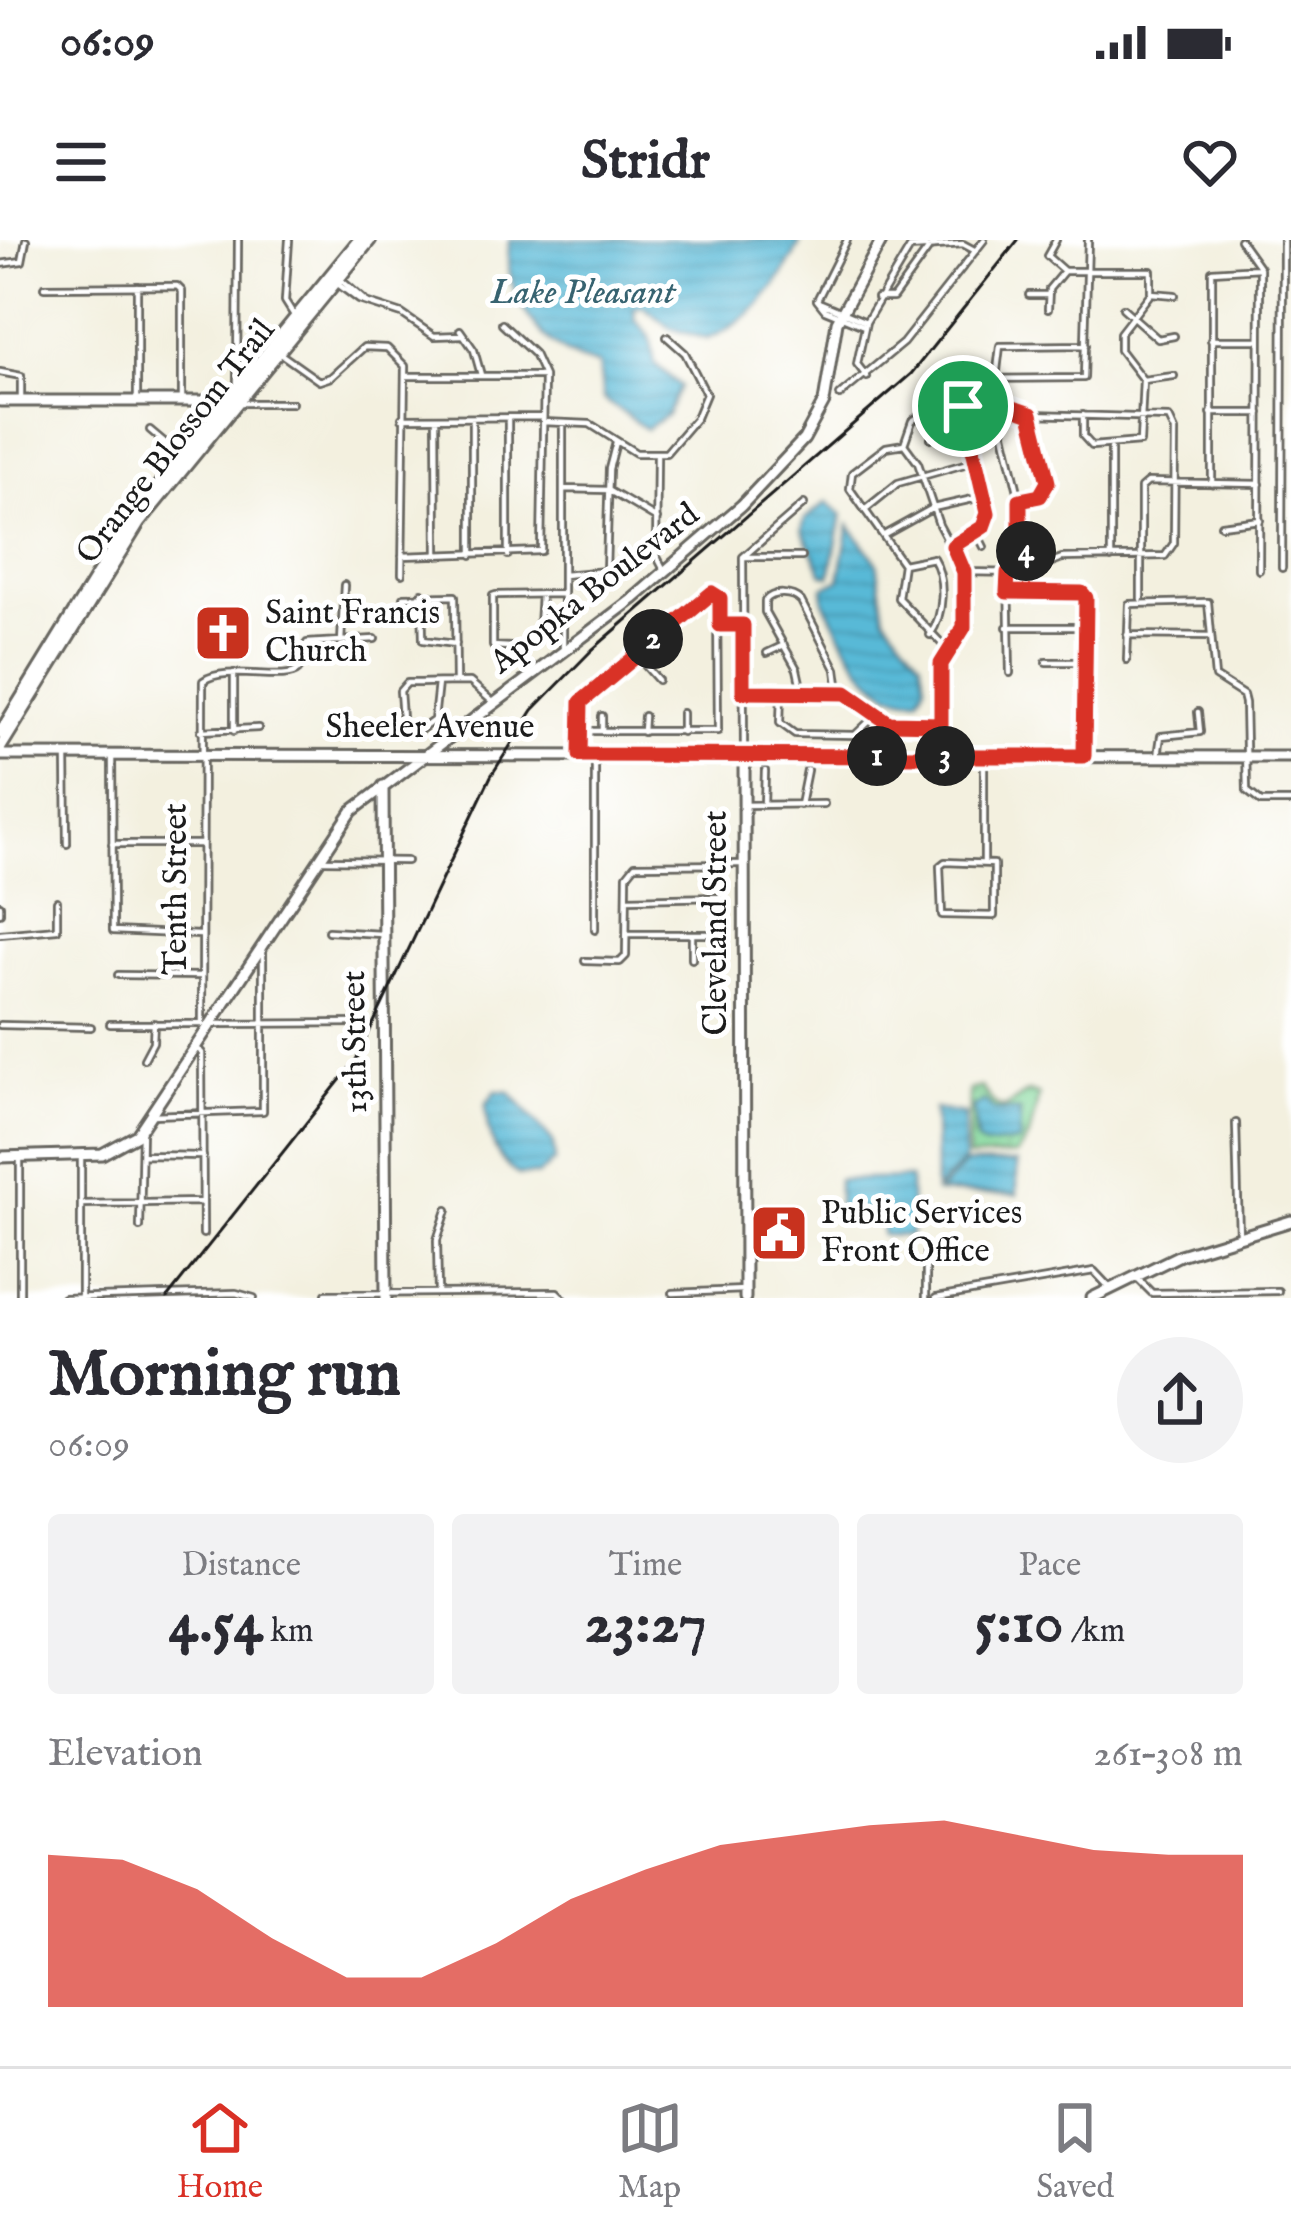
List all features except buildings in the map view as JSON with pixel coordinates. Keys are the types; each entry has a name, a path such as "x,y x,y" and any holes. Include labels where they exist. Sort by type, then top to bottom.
{"main road":[{"name":"Orange Blossom Trail","path":"231,401 359,240"},
{"name":"Orange Blossom Trail","path":"0,752 136,520 370,240"},
{"path":"278,352 279,337"},
{"name":"Orange Blossom Trail","path":"0,733 28,700"}],"street":[{"path":"0,264 22,261 26,240"},
{"path":"237,388 238,240"},
{"path":"289,240 285,301 295,317"},
{"path":"847,240 817,300 865,324"},
{"name":"Apopka Boulevard","path":"142,1130 347,816 665,572 748,500 813,428 824,402 840,314 882,240"},
{"path":"840,395 903,344 984,240"},
{"path":"1056,240 1047,256 1064,271"},
{"path":"953,546 977,533 986,522 986,496 966,423 966,381 1084,379 1086,268 1092,240"},
{"path":"1240,240 1260,268 1258,570"},
{"path":"1282,568 1287,396 1283,240"},
{"path":"877,298 892,298 932,244"},
{"path":"867,377 857,364 865,324 910,248 963,244 976,251"},
{"path":"1239,268 1244,249"},
{"path":"1048,309 1048,295 1064,271 1147,268 1151,293"},
{"path":"1212,484 1212,271 1260,268"},
{"path":"337,280 368,304 402,314 434,337 461,332 474,350 481,375"},
{"path":"44,286 177,286 182,291 182,400"},
{"path":"136,286 137,400"},
{"path":"1151,293 1175,295"},
{"path":"1083,415 1087,442 1112,447 1140,442 1143,380 1120,350 1122,325 1151,293"},
{"path":"1029,295 1048,295"},
{"path":"1123,308 1158,339 1174,336"},
{"path":"402,556 534,555 542,546 544,376 534,354 502,324"},
{"path":"402,418 590,424 636,453 657,456 681,440 706,394 686,352 667,338"},
{"path":"1211,340 1261,340"},
{"path":"278,352 319,381 332,377 355,352 378,346 396,354 407,376 402,418 402,574"},
{"path":"996,380 1000,346 1086,346"},
{"path":"0,372 21,376 22,400"},
{"path":"407,376 544,376"},
{"path":"1143,380 1174,376"},
{"path":"904,444 912,421 934,403 963,399 1031,414 1162,416 1172,423 1170,552 1142,558 1062,558 1008,573 964,572"},
{"path":"0,400 292,403"},
{"path":"1006,406 1001,421 1020,500 1020,536 1036,568"},
{"path":"1211,413 1261,413"},
{"path":"1020,500 1040,496 1048,482 1031,414"},
{"path":"436,418 437,555"},
{"path":"472,418 472,555"},
{"path":"508,418 508,555"},
{"path":"563,422 563,653"},
{"path":"931,438 935,431 966,423"},
{"path":"150,430 184,458"},
{"path":"563,575 602,573 608,566 608,490 616,440"},
{"path":"904,444 964,572 964,627 941,664 941,756"},
{"path":"904,444 886,447 852,472 850,489 903,563 898,598 947,649"},
{"path":"1111,558 1112,447"},
{"path":"657,456 657,559 665,572"},
{"path":"867,508 898,484 976,461"},
{"path":"1141,599 1142,488 1148,482 1260,484"},
{"path":"563,489 608,490 656,519"},
{"path":"884,535 933,508 986,496"},
{"path":"743,557 804,504"},
{"path":"1221,524 1260,520"},
{"path":"977,533 984,547"},
{"path":"743,557 802,557"},
{"name":"Cleveland Street","path":"743,557 745,1294"},
{"path":"903,563 933,558 940,570 939,622 930,635"},
{"path":"1008,573 1010,673"},
{"path":"341,642 344,585"},
{"path":"1007,592 1082,593 1084,756"},
{"path":"422,593 423,640 456,644"},
{"path":"404,597 422,593 455,596 456,682"},
{"path":"541,594 538,641 526,648 494,646 494,596 541,594 563,594"},
{"path":"579,730 713,733 721,727 720,598 706,594 581,702 579,730 580,755"},
{"path":"802,692 765,612 765,602 773,595 792,595 801,602 836,669 838,692"},
{"path":"1127,660 1129,604 1141,599 1208,602 1215,676 1243,695 1245,703 1245,787 1253,798 1291,802"},
{"path":"720,625 743,625"},
{"path":"1007,627 1085,627"},
{"path":"1127,635 1211,636"},
{"path":"235,731 234,673 292,673 301,666 307,643 375,639"},
{"path":"767,653 784,645"},
{"path":"635,654 658,680"},
{"path":"1046,662 1085,662"},
{"name":"Tenth Street","path":"207,1024 202,976 202,681 234,673"},
{"path":"438,682 434,720 419,731 403,731 400,687 438,682 480,686 494,704"},
{"path":"743,692 838,692 852,695 896,724 941,724"},
{"path":"781,692 780,723 795,734 855,735 876,715"},
{"path":"682,712 682,732"},
{"path":"1158,757 1161,736 1198,734 1198,712"},
{"path":"602,716 602,731"},
{"path":"644,716 644,732"},
{"path":"201,731 258,728"},
{"name":"Sheeler Avenue","path":"0,752 1291,757"},
{"path":"67,755 68,844"},
{"path":"112,755 114,932 202,934"},
{"path":"595,755 595,930"},
{"path":"984,756 984,862"},
{"path":"800,805 807,770"},
{"path":"764,805 765,771"},
{"name":"13th Street","path":"382,786 386,1296"},
{"path":"744,805 824,804"},
{"path":"112,844 201,844"},
{"path":"319,860 407,861"},
{"path":"628,934 719,931 721,862"},
{"path":"984,862 995,867 994,916 942,915 942,863 984,862"},
{"path":"584,962 623,960 628,934 627,874 635,865 744,864"},
{"path":"627,899 721,897"},
{"path":"0,934 57,929 58,901"},
{"path":"328,931 382,934"},
{"path":"692,935 692,959"},
{"path":"152,1115 258,1113 266,1104 263,946"},
{"path":"118,975 202,976"},
{"path":"323,1012 324,1024"},
{"path":"144,1059 153,1042 154,1023"},
{"path":"110,1024 364,1023"},
{"path":"0,1025 91,1027"},
{"path":"196,1047 202,1054 203,1234"},
{"path":"1236,1123 1239,1237"},
{"path":"140,1226 142,1130"},
{"path":"0,1156 81,1156 116,1150 142,1130"},
{"path":"142,1154 203,1156"},
{"path":"81,1156 81,1298"},
{"path":"20,1157 20,1298"},
{"path":"81,1204 203,1202"},
{"path":"438,1292 437,1240 447,1210"},
{"path":"1092,1298 1135,1276 1291,1221"},
{"path":"926,1252 926,1298"},
{"path":"936,1298 1094,1271 1111,1288"},
{"path":"1135,1276 1152,1293 1278,1291"},
{"path":"326,1296 438,1292 562,1296"},
{"path":"674,1292 745,1294"},
{"path":"64,1298 254,1297"}],"green space":[{"path":"981,1087 995,1105 1005,1108 1028,1092 1039,1095 1029,1137 1016,1155 968,1158 969,1090","holes":["985,1101 994,1111 1020,1111 1019,1142 975,1137 973,1107"]}],"water":[{"name":"Lake Pleasant","path":"510,240 800,243 763,300 738,322 707,339 670,328 643,306 634,308 635,319 650,337 655,364 680,386 667,415 646,429 603,399 599,364 561,350 530,319 511,280"},
{"path":"827,502 842,515 830,576 823,574 802,530 805,519"},
{"path":"849,525 877,562 885,616 921,661 926,683 919,698 901,697 871,679 824,601 823,588 839,580"},
{"path":"496,1091 510,1092 553,1142 555,1161 538,1175 519,1175 498,1154 486,1114 486,1104"},
{"path":"985,1101 994,1111 1020,1111 1019,1142 985,1146 977,1142 973,1107"},
{"path":"934,1109 964,1114 964,1161 935,1191"},
{"path":"1017,1163 1017,1195 938,1193 965,1164"},
{"path":"910,1178 911,1236 882,1235 882,1210 838,1211 838,1180"}],"railway":[{"path":"167,1298 356,1060 491,776 533,710 592,650 911,374 1018,240"}],"place":[{"name":"Saint Francis Church","path":"223,633"},
{"name":"Public Services Front Office","path":"779,1233"}],"route":[{"path":"963,406 963,399 987,399 1031,414 1048,482 1040,496 1020,500 1020,536 1036,568 1008,573 1007,592 1082,593 1086,598 1084,756 941,756 941,724 896,724 889,723 852,695 743,692 743,625 720,625 720,598 712,593 581,702 580,755 941,756 941,664 964,627 964,572 953,546 977,533 988,513 963,406"}]}
